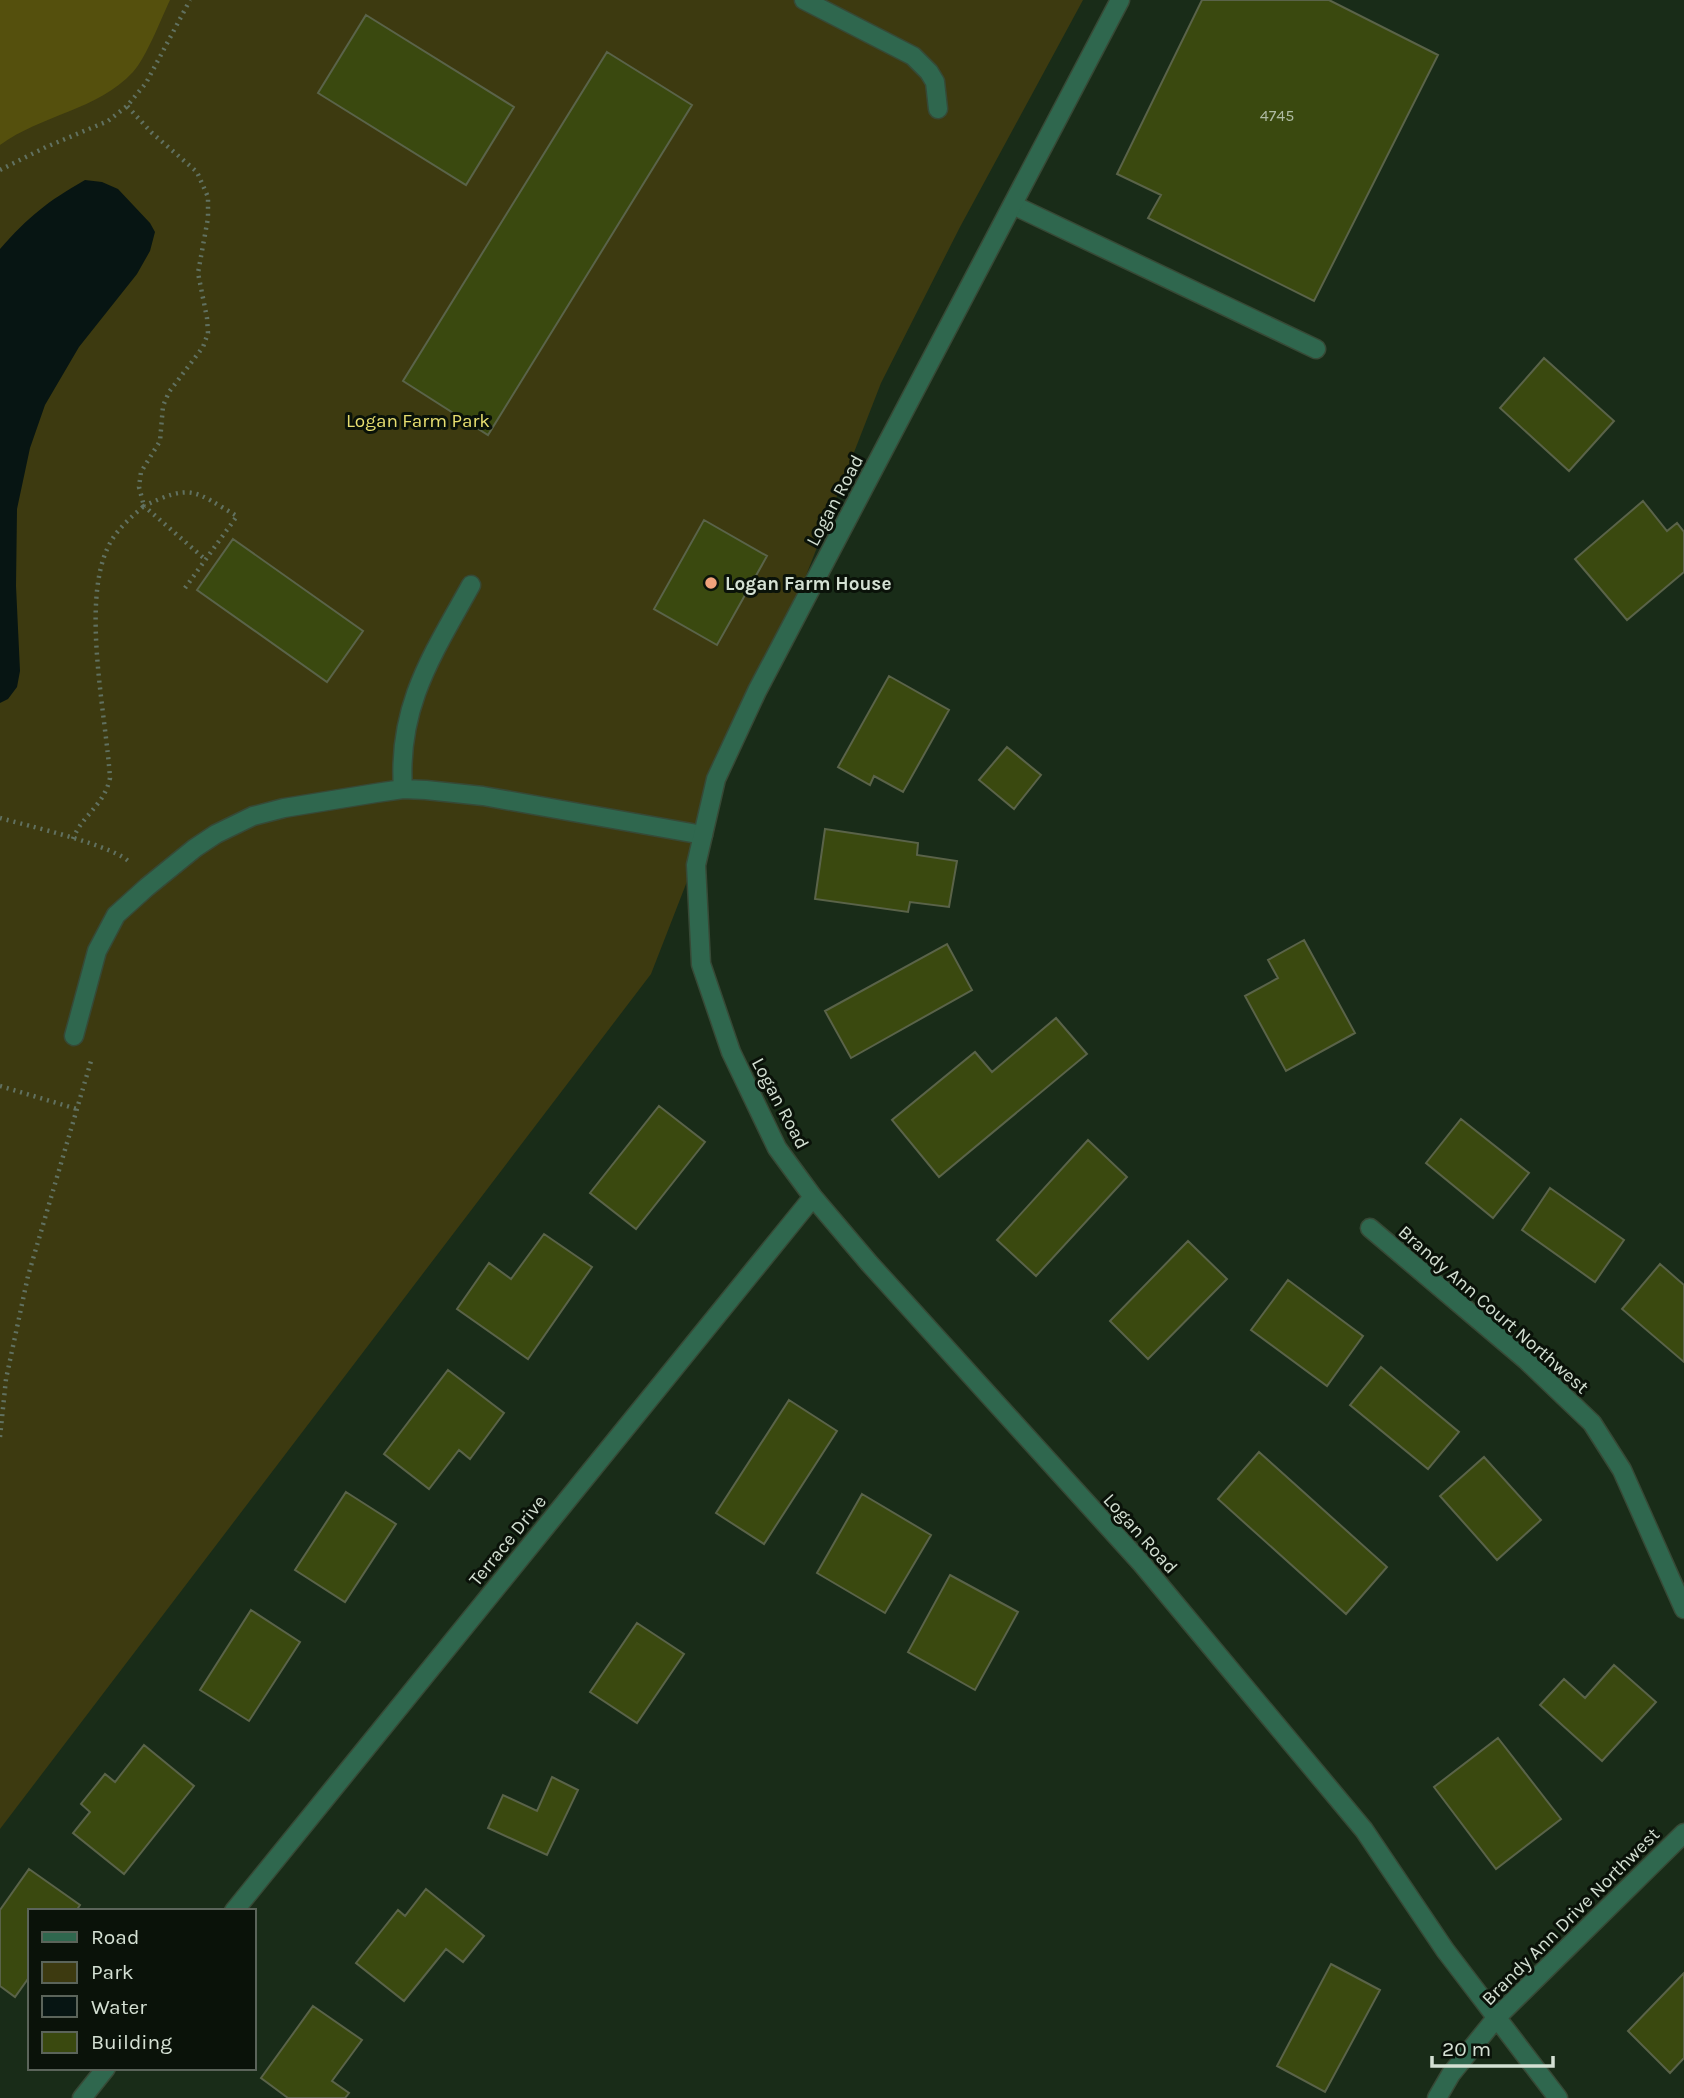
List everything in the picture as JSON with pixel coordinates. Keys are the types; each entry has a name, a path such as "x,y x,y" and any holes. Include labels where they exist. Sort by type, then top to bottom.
{"street":[{"path":"804,0 913,56 935,82 938,109"},
{"name":"Logan Road","path":"1120,0 757,691 716,779 696,865 701,964 731,1052 777,1148 813,1196 869,1263 1142,1564 1355,1819 1445,1950 1558,2098"},
{"path":"1013,205 1316,349"},
{"path":"403,789 402,747 411,710 425,670 471,585"},
{"path":"74,1036 97,951 116,915 195,848 216,834 253,816 284,808 403,789 472,794 703,835"},
{"name":"Terrace Drive","path":"236,1909 813,1196"},
{"name":"Brandy Ann Court Northwest","path":"1370,1228 1526,1360 1592,1423 1622,1470 1684,1609"},
{"name":"Brandy Ann Drive Northwest","path":"1437,2098 1451,2074 1497,2017 1684,1833"},
{"path":"82,2098 104,2070"}],"path":[{"path":"0,170 108,121 127,106 146,83 190,0"},
{"path":"127,106 152,133 197,172 208,197 208,218 198,273 208,333 203,347 169,391 163,406 160,441 141,472 139,487 144,506 206,560"},
{"path":"73,839 78,827 103,798 110,778 97,638 100,574 108,547 124,524 144,506 179,492 194,491 237,516 186,588"},
{"path":"0,816 125,856"},
{"path":"0,1086 78,1109 29,1276 6,1379 0,1437"}],"green space":[{"name":"Logan Farm Park","path":"0,0 1083,0 960,227 881,383 651,974 0,1829"}],"shaded area":[{"path":"0,0 170,0 143,58 119,85 86,104 33,126 0,145"}],"water":[{"path":"85,180 102,182 118,189 155,232 150,251 137,274 79,347 45,405 30,448 17,509 16,586 20,671 17,687 8,699 0,703 0,249 39,210"}],"building":[{"path":"1202,0 1329,0 1438,55 1314,301 1148,218 1161,195 1117,174"},
{"path":"366,15 514,107 466,185 318,93"},
{"path":"607,52 692,105 488,435 403,381"},
{"path":"1544,358 1614,421 1569,471 1500,408"},
{"path":"1643,501 1667,531 1677,523 1684,532 1684,572 1627,620 1575,559"},
{"name":"Logan Farm House","path":"704,520 767,556 717,645 654,609"},
{"path":"233,539 363,631 327,682 197,590"},
{"path":"889,676 949,710 903,792 874,776 870,785 838,767"},
{"path":"1007,747 1041,775 1014,809 979,780"},
{"path":"825,829 918,843 917,855 957,861 949,907 910,902 908,912 815,899"},
{"path":"1304,940 1355,1033 1286,1071 1245,996 1278,978 1268,960"},
{"path":"947,944 972,990 851,1058 825,1011"},
{"path":"1056,1018 1087,1054 939,1177 892,1120 975,1052 992,1072"},
{"path":"659,1106 705,1142 636,1229 590,1193"},
{"path":"1461,1119 1529,1173 1493,1218 1426,1163"},
{"path":"1088,1140 1127,1177 1036,1276 997,1240"},
{"path":"1550,1188 1624,1240 1595,1282 1522,1230"},
{"path":"544,1234 592,1267 528,1359 457,1309 489,1263 511,1279"},
{"path":"1188,1241 1227,1279 1148,1359 1110,1321"},
{"path":"1660,1264 1684,1285 1684,1362 1622,1309"},
{"path":"1288,1280 1363,1336 1327,1386 1251,1330"},
{"path":"1381,1367 1459,1432 1428,1469 1350,1405"},
{"path":"448,1370 504,1413 470,1459 459,1450 429,1489 384,1454"},
{"path":"789,1400 837,1431 764,1544 716,1513"},
{"path":"1259,1452 1387,1567 1346,1614 1218,1499"},
{"path":"1484,1457 1541,1520 1497,1560 1440,1496"},
{"path":"346,1492 396,1524 345,1602 295,1570"},
{"path":"862,1494 931,1535 885,1613 817,1573"},
{"path":"950,1575 1018,1612 975,1690 908,1652"},
{"path":"251,1610 300,1642 249,1721 200,1690"},
{"path":"637,1623 684,1654 637,1723 590,1692"},
{"path":"1614,1665 1656,1702 1602,1761 1540,1705 1564,1679 1585,1698"},
{"path":"1498,1738 1561,1819 1496,1869 1434,1787"},
{"path":"144,1745 194,1786 124,1874 73,1833 90,1812 81,1804 105,1774 115,1782"},
{"path":"552,1777 578,1790 547,1855 488,1828 503,1795 537,1811"},
{"path":"29,1869 80,1905 77,1909 28,1909 28,1979 15,1997 0,1986 0,1910"},
{"path":"426,1889 484,1936 463,1962 446,1949 404,2001 356,1963 398,1910 405,1916"},
{"path":"1331,1964 1380,1990 1325,2092 1277,2066"},
{"path":"1684,1973 1684,2058 1670,2073 1628,2031"},
{"path":"313,2006 362,2040 332,2081 349,2093 345,2098 288,2098 261,2078"}],"place":[{"name":"Logan Farm House","path":"711,583"}]}
